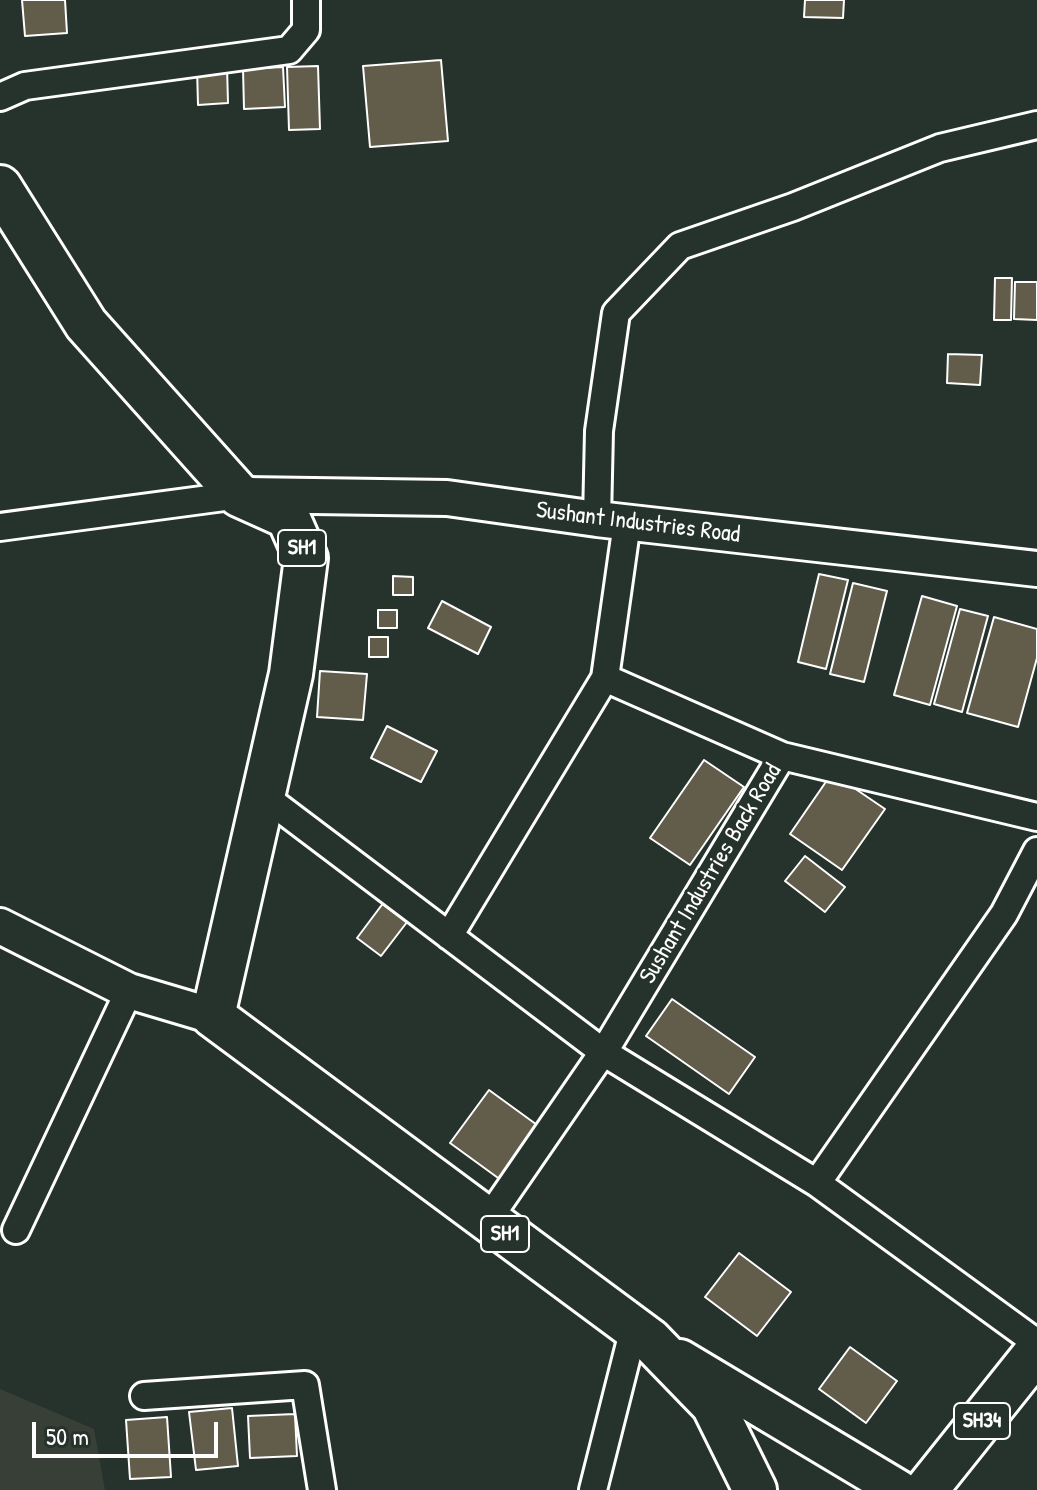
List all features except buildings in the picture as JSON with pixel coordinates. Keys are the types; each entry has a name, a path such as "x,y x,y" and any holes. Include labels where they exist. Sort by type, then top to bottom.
{"main road":[{"name":"SH1","path":"0,187 86,324 239,495 288,517 306,558 291,674 213,1016 642,1334 713,1405 755,1490"},
{"path":"642,1334 899,1490"},
{"name":"SH34","path":"926,1490 1037,1351"}],"street":[{"path":"0,97 25,86 289,50 306,30 306,0"},
{"path":"449,936 605,678 612,521 599,431 616,313 680,246 793,207 940,148 1037,125"},
{"path":"0,527 239,495"},
{"name":"Sushant Industries Road","path":"239,495 447,498 612,521 1037,569"},
{"path":"605,678 782,756"},
{"name":"Sushant Industries Back Road","path":"487,1221 603,1052 782,756 1037,817"},
{"path":"264,796 603,1052 817,1183 1037,1343"},
{"path":"817,1183 1004,914 1037,851"},
{"path":"0,926 129,991 213,1016"},
{"path":"16,1230 129,991"},
{"path":"593,1490 642,1334"},
{"path":"144,1396 305,1385 322,1490"}],"shaded area":[{"path":"0,1389 94,1429 105,1490 0,1490"}]}
